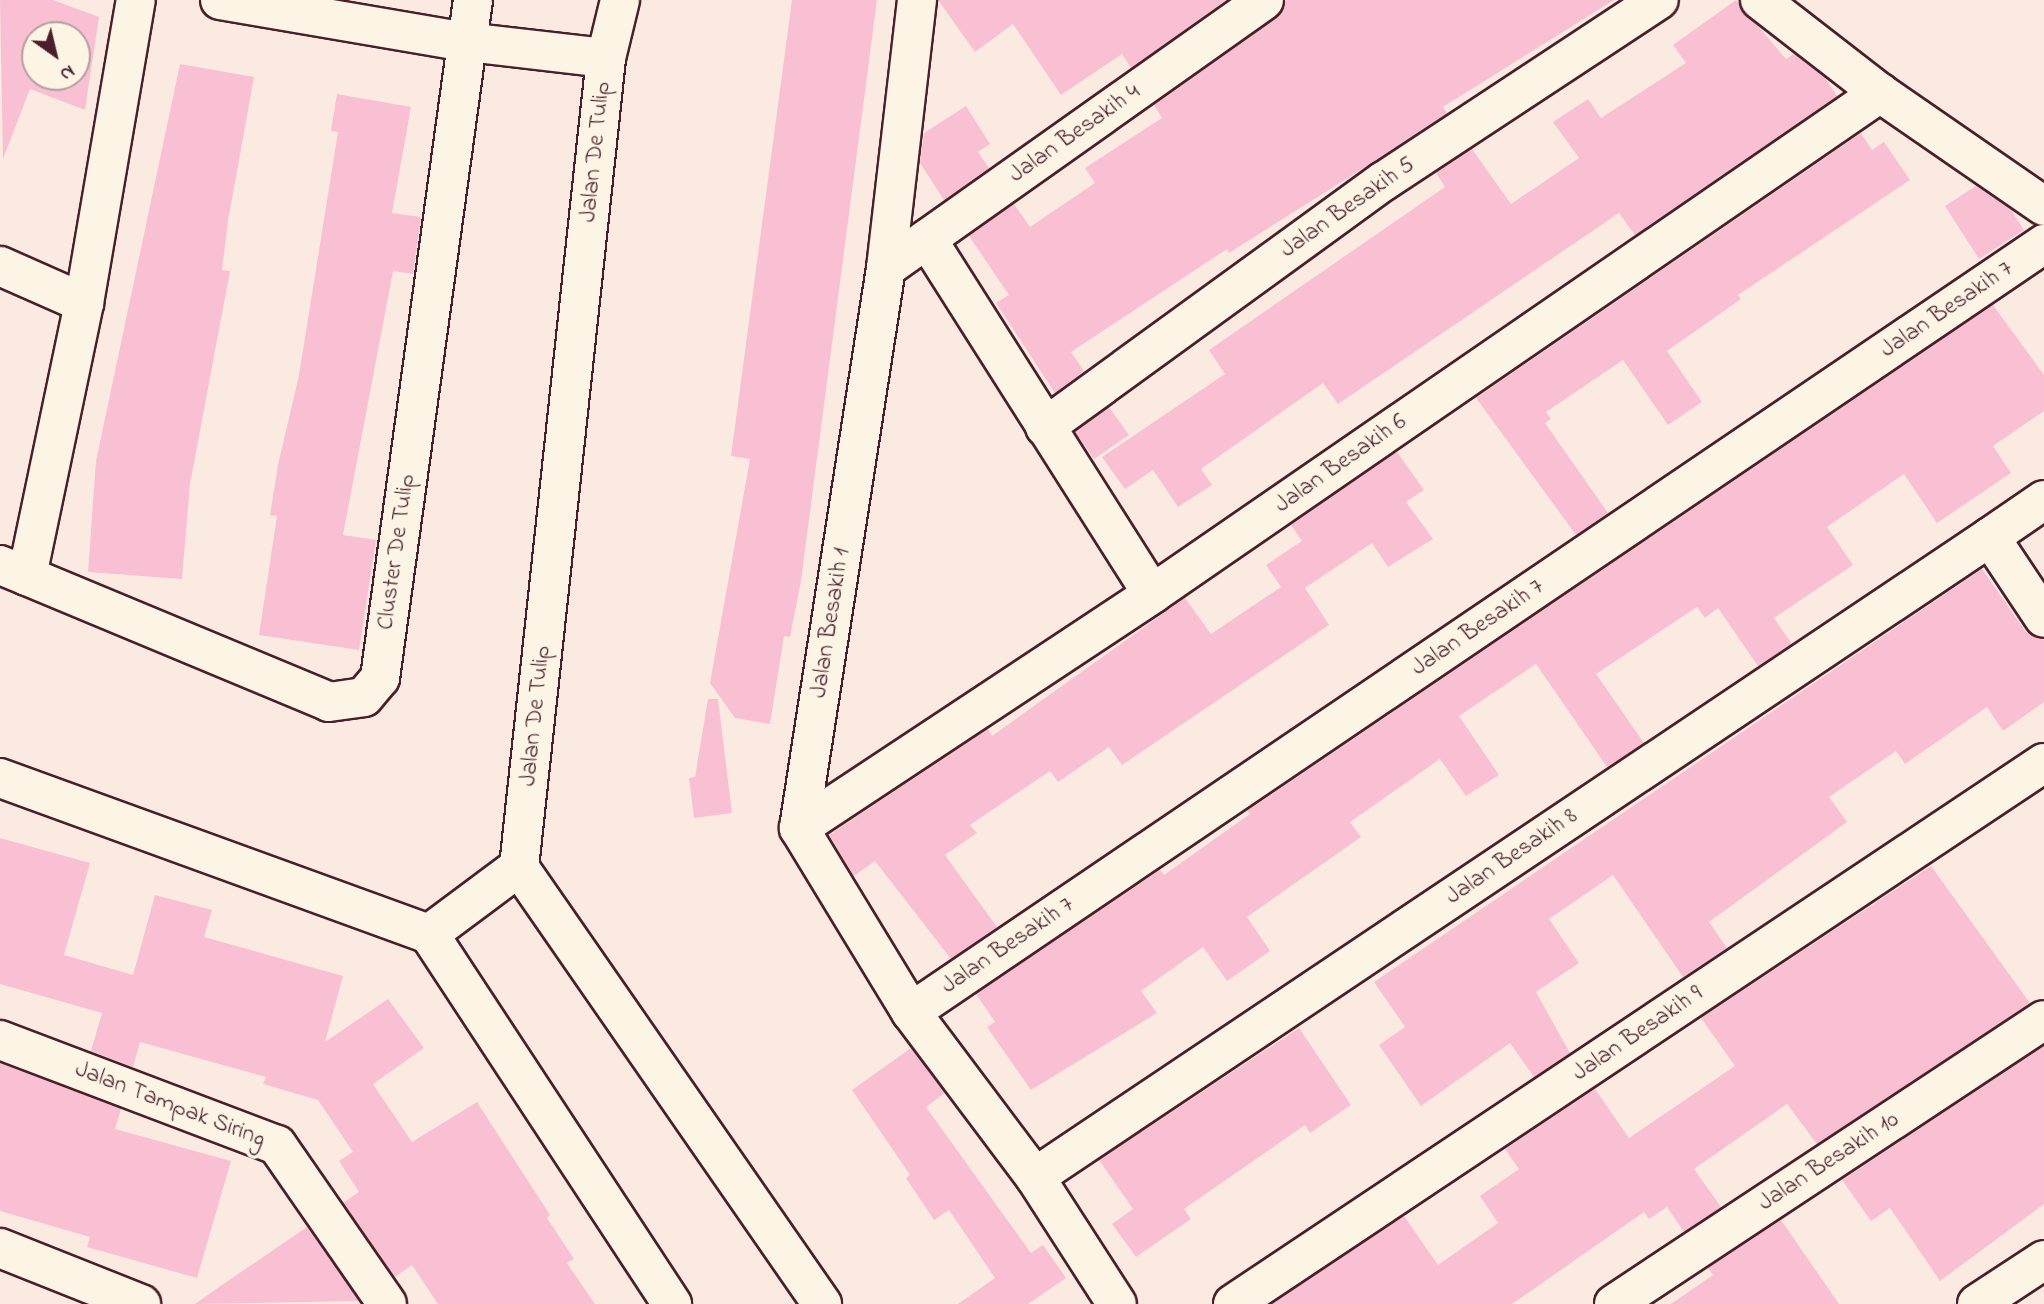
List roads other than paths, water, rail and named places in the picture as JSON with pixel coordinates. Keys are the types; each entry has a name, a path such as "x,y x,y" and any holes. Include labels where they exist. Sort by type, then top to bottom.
{"street":[{"name":"Cluster De Tulip","path":"136,0 84,303 14,570 329,702 364,697 380,678 473,0"},
{"path":"220,0 467,42 606,58"},
{"name":"Jalan De Tulip","path":"519,867 606,58 620,0"},
{"name":"Jalan Besakih 1","path":"799,828 886,268 916,0"},
{"name":"Jalan Besakih 4","path":"886,268 1264,0"},
{"name":"Jalan Besakih 5","path":"1045,427 1384,181 1658,0"},
{"path":"1760,0 1880,93 2044,206"},
{"name":"Jalan Besakih 6","path":"799,828 1152,594 1880,93"},
{"path":"927,239 1152,594"},
{"name":"Jalan Besakih 7","path":"911,1012 2044,244"},
{"path":"0,266 84,303"},
{"name":"Jalan Besakih 8","path":"1035,1177 2044,500"},
{"path":"1990,537 2044,618"},
{"name":"Jalan Besakih 9","path":"1233,1304 2044,763"},
{"path":"0,778 429,933 672,1304"},
{"path":"799,828 911,1012 1035,1177 1117,1304"},
{"path":"429,933 519,867 822,1304"},
{"name":"Jalan Besakih 10","path":"1614,1304 2044,1020"},
{"name":"Jalan Tampak Siring","path":"0,1040 277,1145 387,1304"},
{"path":"0,1248 141,1304"},
{"path":"1977,1304 2044,1260"}]}
